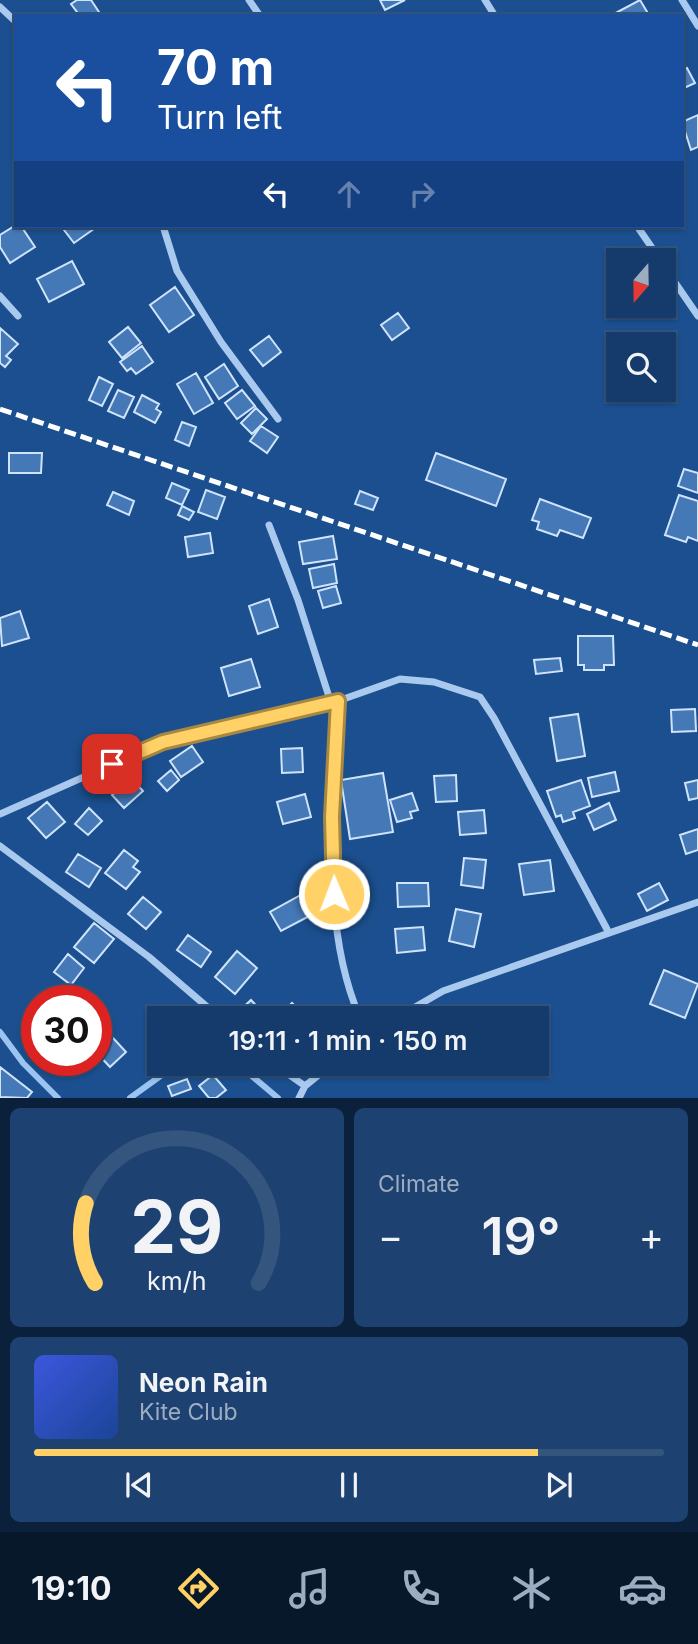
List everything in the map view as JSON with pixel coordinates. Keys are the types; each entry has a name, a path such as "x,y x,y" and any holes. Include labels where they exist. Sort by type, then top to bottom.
{"street":[{"path":"682,0 698,26"},
{"path":"0,7 14,20"},
{"path":"164,228 177,271 221,342 278,419"},
{"path":"638,228 652,248"},
{"path":"676,284 698,316"},
{"path":"0,296 18,316"},
{"path":"269,524 299,600 334,702 334,919 357,1006"},
{"path":"0,814 163,742 334,702 400,679 433,682 480,697 494,718 609,933"},
{"path":"0,846 149,957 206,1006"},
{"path":"417,1006 443,991 698,902"},
{"path":"291,1076 305,1086"},
{"path":"299,1098 305,1086 317,1076"}],"building":[{"path":"77,0 91,0 99,12 78,14 71,4"},
{"path":"380,0 405,0 385,10"},
{"path":"640,0 648,14 614,14"},
{"path":"687,68 695,83 684,88 684,69"},
{"path":"698,115 698,147 691,150 684,128 684,121"},
{"path":"14,226 22,228 35,247 10,263 0,247 0,235"},
{"path":"63,228 95,228 74,243"},
{"path":"72,261 84,284 49,302 37,279"},
{"path":"175,287 194,315 169,332 150,305"},
{"path":"398,313 409,328 392,340 381,325"},
{"path":"128,327 141,343 122,358 109,342"},
{"path":"0,328 18,344 6,356 11,360 5,367 0,363"},
{"path":"269,336 281,352 263,366 250,350"},
{"path":"142,346 153,362 136,374 131,368 127,371 120,362"},
{"path":"224,364 238,386 219,399 205,377"},
{"path":"196,373 213,403 194,414 177,384"},
{"path":"99,377 113,384 102,406 89,400"},
{"path":"118,390 134,397 124,418 108,411"},
{"path":"242,390 255,406 237,419 225,403"},
{"path":"142,395 159,404 156,409 161,412 155,423 134,412"},
{"path":"256,408 267,419 252,434 241,423"},
{"path":"182,422 196,427 189,446 175,440"},
{"path":"261,426 278,437 267,453 250,441"},
{"path":"9,453 42,453 41,473 9,473"},
{"path":"436,453 506,479 496,506 426,480"},
{"path":"684,469 698,473 698,493 678,486"},
{"path":"172,483 189,490 182,505 166,498"},
{"path":"206,490 225,497 217,519 198,512"},
{"path":"360,491 378,498 373,510 355,504"},
{"path":"113,492 134,501 129,515 107,505"},
{"path":"679,495 698,501 698,541 688,537 686,542 665,535"},
{"path":"540,499 591,518 583,538 560,530 557,536 537,529 539,522 532,520"},
{"path":"182,506 194,512 189,520 178,515"},
{"path":"210,533 213,553 188,557 185,537"},
{"path":"333,536 337,559 303,564 299,542"},
{"path":"334,564 337,583 313,588 309,569"},
{"path":"336,586 341,603 323,608 318,591"},
{"path":"269,599 278,627 258,634 249,606"},
{"path":"20,611 29,638 2,646 0,618"},
{"path":"578,636 613,636 614,665 604,665 604,670 584,670 584,665 578,665"},
{"path":"560,658 562,671 536,674 534,660"},
{"path":"251,659 260,687 229,696 221,668"},
{"path":"695,709 696,731 672,732 671,710"},
{"path":"578,714 585,756 557,761 550,718"},
{"path":"192,746 203,762 181,777 170,761"},
{"path":"302,748 303,772 282,773 281,749"},
{"path":"171,770 179,780 167,791 158,781"},
{"path":"615,772 619,791 592,797 588,778"},
{"path":"383,773 393,832 350,839 341,780"},
{"path":"456,775 457,801 436,802 434,776"},
{"path":"131,778 143,791 124,808 112,795"},
{"path":"581,780 590,806 573,812 575,818 563,822 561,815 556,817 547,791"},
{"path":"698,780 698,798 689,800 685,783"},
{"path":"412,793 418,810 410,812 412,818 397,822 390,800"},
{"path":"305,794 311,817 283,824 277,802"},
{"path":"47,802 65,822 46,838 28,818"},
{"path":"609,803 616,820 594,830 587,814"},
{"path":"89,808 102,821 88,835 75,824"},
{"path":"484,810 486,833 460,835 458,812"},
{"path":"698,829 698,850 686,854 680,835"},
{"path":"124,850 138,861 133,867 140,872 126,889 105,873"},
{"path":"78,854 101,868 89,887 66,872"},
{"path":"464,858 486,860 483,888 461,885"},
{"path":"550,860 554,891 524,895 519,864"},
{"path":"397,883 428,883 429,906 398,907"},
{"path":"659,883 668,900 647,911 638,894"},
{"path":"306,892 317,912 281,931 270,912"},
{"path":"143,897 161,912 146,929 128,914"},
{"path":"456,909 481,914 474,947 449,941"},
{"path":"94,923 114,939 94,963 74,947"},
{"path":"423,927 425,950 397,953 395,929"},
{"path":"188,935 211,952 201,967 177,950"},
{"path":"237,951 257,968 235,994 215,977"},
{"path":"68,954 84,968 71,985 54,972"},
{"path":"664,970 698,984 685,1018 650,1004"},
{"path":"251,1000 257,1006 245,1006"},
{"path":"112,1037 126,1052 112,1065"},
{"path":"0,1067 32,1092 27,1098 0,1097"},
{"path":"214,1076 226,1090 216,1098 209,1098 199,1086"},
{"path":"187,1079 191,1089 172,1096 168,1086"}],"waterway":[{"path":"0,1032 23,1063 58,1098"},
{"path":"130,1098 160,1076"},
{"path":"252,1076 278,1098"}],"railway":[{"path":"0,409 698,645"}],"route":[{"path":"112,764 163,742 338,701 332,817 334,894"}]}
